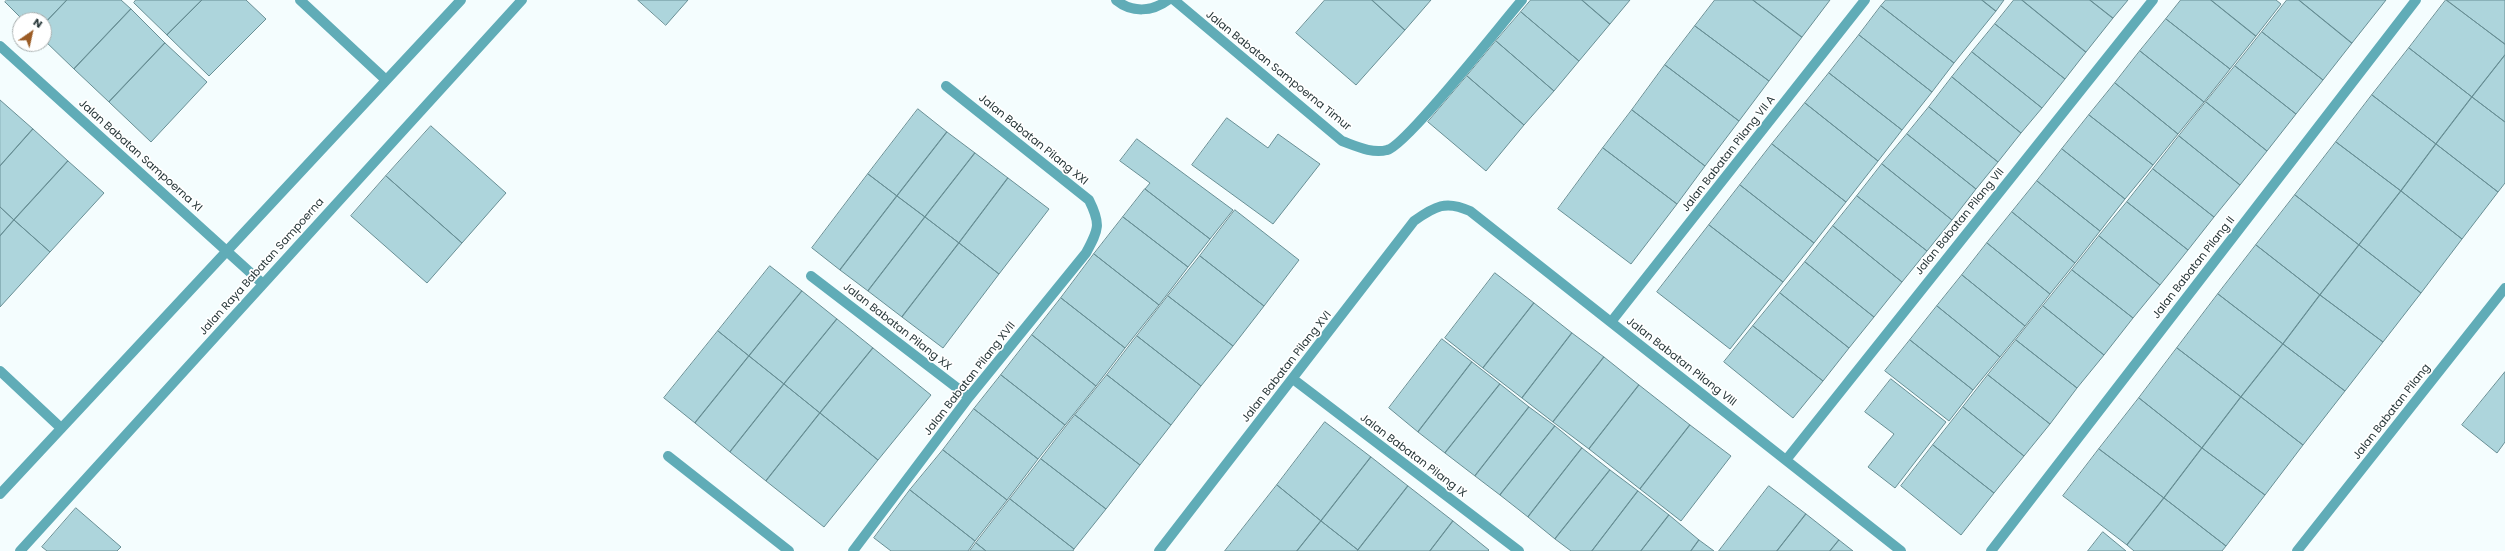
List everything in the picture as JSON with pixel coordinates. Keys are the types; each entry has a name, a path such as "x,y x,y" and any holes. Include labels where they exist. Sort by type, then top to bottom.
{"street":[{"path":"300,0 386,80"},
{"path":"0,494 461,0"},
{"name":"Jalan Raya Babatan Sampoerna","path":"20,551 522,0"},
{"path":"1116,0 1134,9 1148,10 1168,0"},
{"name":"Jalan Babatan Sampoerna Timur","path":"1174,0 1342,141 1368,150 1388,150 1405,138 1522,0"},
{"name":"Jalan Babatan Pilang VII A","path":"1611,322 1865,0"},
{"name":"Jalan Babatan Pilang VII","path":"1786,460 2153,0"},
{"name":"Jalan Babatan Pilang II","path":"1991,551 2413,1"},
{"name":"Jalan Babatan Sampoerna XI","path":"0,46 263,284"},
{"name":"Jalan Babatan Pilang XXI","path":"946,86 1079,191 1089,200 1098,218"},
{"name":"Jalan Babatan Pilang VIII","path":"1441,206 1455,204 1470,211 1901,551"},
{"name":"Jalan Babatan Pilang XVI","path":"1159,551 1414,221 1441,206"},
{"name":"Jalan Babatan Pilang XVII","path":"853,551 969,397 1086,253 1097,233 1098,218"},
{"name":"Jalan Babatan Pilang XX","path":"811,276 969,397"},
{"name":"Jalan Babatan Pilang","path":"2297,551 2505,288"},
{"path":"0,371 61,428"},
{"name":"Jalan Babatan Pilang IX","path":"1293,379 1518,551"},
{"path":"668,456 789,551"}],"building":[{"path":"7,0 67,0 52,16 52,12 15,12 5,2"},
{"path":"67,0 121,0 131,9 74,69 52,48 52,16"},
{"path":"136,0 202,0 167,35 134,3"},
{"path":"202,0 246,0 266,19 209,76 167,35"},
{"path":"638,0 688,0 666,25"},
{"path":"1325,0 1372,0 1405,30 1356,85 1296,33"},
{"path":"1372,0 1431,0 1405,30"},
{"path":"1531,0 1582,0 1610,24 1579,61 1521,12"},
{"path":"1582,0 1630,0 1610,24"},
{"path":"1715,0 1753,0 1802,37 1769,81 1695,26"},
{"path":"1753,0 1830,0 1802,37"},
{"path":"1886,0 1982,0 1996,11 1954,63 1881,6"},
{"path":"1982,0 2004,0 1996,11"},
{"path":"2014,0 2022,0 2086,52 2065,79 1995,24"},
{"path":"2022,0 2090,0 2113,18 2086,52"},
{"path":"2090,0 2128,0 2113,18"},
{"path":"2181,0 2211,0 2256,36 2230,69 2166,19"},
{"path":"2211,0 2276,0 2281,4 2256,36"},
{"path":"2287,0 2299,0 2352,43 2323,80 2262,32"},
{"path":"2299,0 2386,0 2352,43"},
{"path":"2446,0 2505,44 2505,55 2472,97 2409,48"},
{"path":"2447,0 2505,0 2505,44"},
{"path":"1881,6 1954,63 1932,92 1859,35"},
{"path":"131,9 165,43 109,102 74,69"},
{"path":"1521,12 1579,61 1554,91 1496,41"},
{"path":"2166,19 2230,69 2204,102 2140,51"},
{"path":"1995,24 2065,79 2042,108 1972,52"},
{"path":"1695,26 1769,81 1739,121 1665,65"},
{"path":"2262,32 2323,80 2296,114 2235,66"},
{"path":"1859,35 1932,92 1902,130 1829,73"},
{"path":"1496,41 1554,91 1524,125 1467,76"},
{"path":"165,43 207,82 151,142 109,102"},
{"path":"2409,48 2472,97 2436,144 2372,95"},
{"path":"2140,51 2204,102 2178,134 2115,83"},
{"path":"1972,52 2042,108 2021,133 1952,77"},
{"path":"2505,55 2505,122 2472,97"},
{"path":"1665,65 1739,121 1705,166 1632,110"},
{"path":"2235,66 2296,114 2267,151 2206,102"},
{"path":"1829,73 1902,130 1878,161 1805,103"},
{"path":"1467,76 1524,125 1486,171 1428,122"},
{"path":"1952,77 2021,133 1998,162 1929,107"},
{"path":"2115,83 2178,134 2153,165 2089,115"},
{"path":"2372,95 2436,144 2401,191 2336,142"},
{"path":"2472,97 2505,122 2505,183 2498,192 2436,144"},
{"path":"0,100 33,129 0,166"},
{"path":"2206,102 2267,151 2240,185 2179,136"},
{"path":"1805,103 1878,161 1846,202 1772,144"},
{"path":"1929,107 1998,162 1976,189 1907,134"},
{"path":"918,109 947,132 897,196 868,174"},
{"path":"1632,110 1705,166 1677,204 1603,148"},
{"path":"2089,115 2153,165 2125,199 2062,149"},
{"path":"1227,118 1268,148 1278,134 1320,164 1273,224 1192,165"},
{"path":"431,126 506,193 462,243 386,176"},
{"path":"33,129 68,161 14,220 0,207 0,166"},
{"path":"947,132 975,153 925,217 897,196"},
{"path":"1907,134 1976,189 1952,220 1882,164"},
{"path":"2179,136 2240,185 2214,217 2153,169"},
{"path":"1137,139 1233,210 1210,239 1145,189 1150,183 1120,161"},
{"path":"2336,142 2401,191 2359,245 2295,195"},
{"path":"1772,144 1846,202 1814,243 1740,185"},
{"path":"2436,144 2498,192 2462,239 2401,191"},
{"path":"1603,148 1677,204 1631,264 1558,209"},
{"path":"2062,149 2125,199 2100,231 2037,181"},
{"path":"975,153 1008,178 959,243 925,217"},
{"path":"68,161 104,193 50,252 14,220"},
{"path":"1882,164 1952,220 1927,251 1857,196"},
{"path":"2153,169 2214,217 2188,250 2127,202"},
{"path":"868,174 897,196 840,270 812,248"},
{"path":"386,176 462,243 427,283 351,216"},
{"path":"1008,178 1049,209 999,274 959,243"},
{"path":"2037,181 2100,231 2075,263 2012,212"},
{"path":"1740,185 1814,243 1783,282 1709,225"},
{"path":"1145,189 1210,239 1188,267 1123,217"},
{"path":"2401,191 2462,239 2421,293 2359,245"},
{"path":"2295,195 2359,245 2320,295 2256,245"},
{"path":"897,196 925,217 868,291 840,270"},
{"path":"1857,196 1927,251 1902,282 1833,226"},
{"path":"2127,202 2188,250 2160,285 2099,236"},
{"path":"0,207 14,220 0,236"},
{"path":"1235,210 1299,260 1264,306 1200,256"},
{"path":"2012,212 2075,263 2050,294 1987,243"},
{"path":"925,217 959,243 902,317 868,291"},
{"path":"1123,217 1188,267 1159,305 1094,254"},
{"path":"14,220 50,252 0,307 0,236"},
{"path":"1709,225 1783,282 1730,349 1657,292"},
{"path":"1833,226 1902,282 1874,317 1805,262"},
{"path":"2099,236 2160,285 2133,318 2072,270"},
{"path":"959,243 999,274 943,348 902,317"},
{"path":"1987,243 2050,294 2025,326 1962,275"},
{"path":"2256,245 2320,295 2283,344 2218,294"},
{"path":"2359,245 2421,293 2383,342 2320,295"},
{"path":"1094,254 1159,305 1125,348 1061,298"},
{"path":"1200,256 1264,306 1233,346 1168,296"},
{"path":"1805,262 1874,317 1849,348 1780,293"},
{"path":"770,266 802,291 749,356 718,331"},
{"path":"2072,270 2133,318 2104,355 2043,306"},
{"path":"1495,273 1534,303 1483,368 1445,338"},
{"path":"1962,275 2025,326 2000,357 1937,306"},
{"path":"802,291 837,319 784,384 749,356"},
{"path":"1780,293 1849,348 1823,381 1753,326"},
{"path":"2218,294 2283,344 2241,397 2177,348"},
{"path":"2320,295 2383,342 2345,391 2283,344"},
{"path":"1168,296 1233,346 1201,386 1137,336"},
{"path":"1061,298 1125,348 1096,386 1032,335"},
{"path":"1534,303 1572,333 1522,398 1483,368"},
{"path":"1937,306 2000,357 1973,390 1910,340"},
{"path":"2043,306 2104,355 2077,388 2016,340"},
{"path":"837,319 873,348 820,413 784,384"},
{"path":"1753,326 1823,381 1793,418 1724,362"},
{"path":"718,331 749,356 695,423 664,398"},
{"path":"1572,333 1604,357 1553,422 1522,398"},
{"path":"1032,335 1096,386 1065,425 1001,375"},
{"path":"1137,336 1201,386 1171,425 1107,375"},
{"path":"1442,339 1472,362 1418,432 1389,408"},
{"path":"1910,340 1973,390 1949,421 1885,371"},
{"path":"2016,340 2077,388 2050,424 1988,375"},
{"path":"2283,344 2345,391 2303,445 2241,397"},
{"path":"873,348 931,395 878,460 820,413"},
{"path":"2177,348 2241,397 2202,448 2139,398"},
{"path":"749,356 784,384 730,452 695,423"},
{"path":"1604,357 1639,385 1589,449 1553,422"},
{"path":"1472,362 1500,384 1445,453 1418,432"},
{"path":"2505,372 2505,442 2497,453 2462,425"},
{"path":"1001,375 1065,425 1038,459 974,409"},
{"path":"1107,375 1171,425 1140,465 1075,415"},
{"path":"1988,375 2050,424 2024,456 1963,407"},
{"path":"1891,379 1946,422 1895,488 1868,467 1894,434 1865,412"},
{"path":"784,384 820,413 766,481 730,452"},
{"path":"1500,384 1529,407 1475,476 1445,453"},
{"path":"1639,385 1690,425 1640,489 1589,449"},
{"path":"2241,397 2303,445 2265,495 2202,448"},
{"path":"2139,398 2202,448 2164,498 2099,449"},
{"path":"1529,407 1555,426 1500,495 1475,476"},
{"path":"1963,407 2024,456 1994,493 1933,445"},
{"path":"974,409 1038,459 1007,500 943,450"},
{"path":"820,413 878,460 824,527 766,481"},
{"path":"1075,415 1140,465 1106,509 1041,459"},
{"path":"1325,422 1371,457 1321,521 1277,485"},
{"path":"1690,425 1731,456 1681,521 1640,489"},
{"path":"1555,426 1582,448 1528,517 1500,495"},
{"path":"1933,445 1994,493 1961,535 1901,486"},
{"path":"1582,448 1610,470 1555,539 1528,517"},
{"path":"2202,448 2265,495 2226,546 2164,498"},
{"path":"2099,449 2164,498 2127,545 2063,496"},
{"path":"943,450 1007,500 975,541 910,490"},
{"path":"1371,457 1408,486 1358,550 1321,521"},
{"path":"1041,459 1106,509 1074,549 1010,499"},
{"path":"1610,470 1638,491 1592,551 1571,551 1555,539"},
{"path":"1277,485 1321,521 1297,551 1225,551"},
{"path":"1408,486 1453,521 1430,551 1358,550"},
{"path":"1769,486 1806,514 1777,551 1719,551"},
{"path":"910,490 975,541 968,551 891,551 874,538"},
{"path":"1638,491 1669,515 1641,551 1592,551"},
{"path":"2164,498 2226,546 2222,551 2134,551 2127,545"},
{"path":"1010,499 1074,549 1073,551 986,551 976,543"},
{"path":"76,508 121,547 117,551 47,551 42,547"},
{"path":"1806,514 1839,540 1830,551 1777,551"},
{"path":"1669,515 1699,540 1691,551 1641,551"},
{"path":"1321,521 1358,550 1297,551"},
{"path":"1453,521 1489,550 1430,551"},
{"path":"2103,532 2126,551 2088,551"},
{"path":"1699,540 1714,551 1691,551"},
{"path":"1839,540 1853,551 1830,551"},
{"path":"976,543 986,551 970,551"}]}
